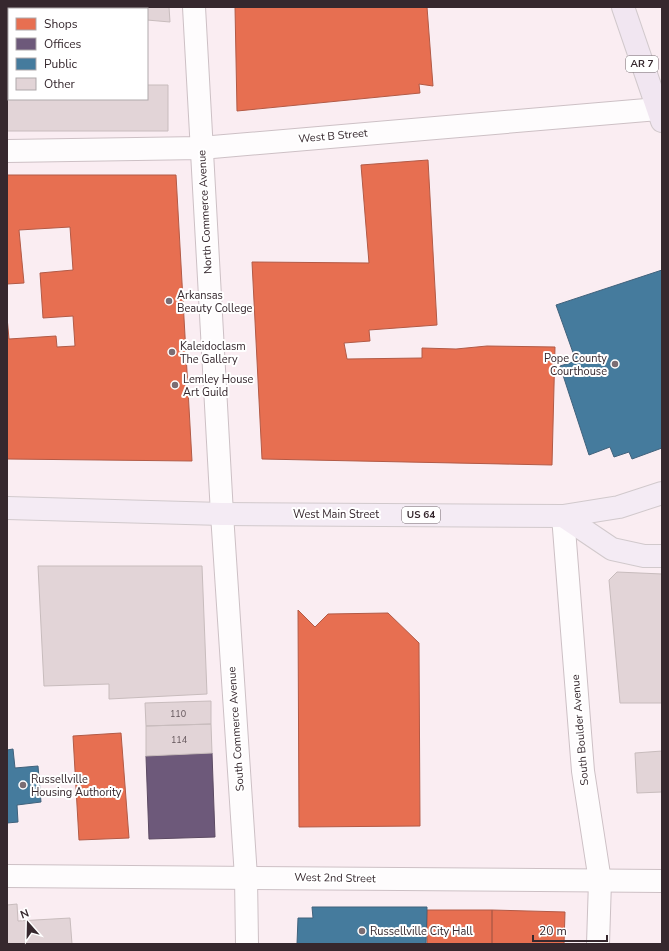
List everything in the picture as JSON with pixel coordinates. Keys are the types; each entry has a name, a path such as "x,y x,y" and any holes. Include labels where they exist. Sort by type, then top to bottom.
{"highway":[{"name":"AR 7","path":"623,7 660,115"}],"main road":[{"name":"West Main Street","path":"7,508 222,514 564,516 618,507 662,493"},
{"path":"564,516 612,549 644,556 662,556"}],"street":[{"name":"North Commerce Avenue","path":"194,7 222,514"},
{"name":"West B Street","path":"7,151 201,148 660,115"},
{"name":"South Commerce Avenue","path":"222,514 246,877 247,944"},
{"name":"South Boulder Avenue","path":"564,516 582,771 600,880 598,944"},
{"name":"West 2nd Street","path":"7,876 662,881"}],"building: Shops":[{"path":"235,7 427,7 433,86 419,84 420,93 237,111"},
{"path":"428,160 437,325 369,330 370,341 344,343 347,359 422,358 422,348 456,349 487,346 555,347 552,465 262,459 252,262 369,263 361,165"},
{"path":"7,175 176,175 192,461 7,459 7,317 9,339 56,336 57,347 75,346 73,316 43,318 40,273 73,270 70,227 19,230 24,283 7,284"},
{"path":"298,610 315,627 328,614 388,613 419,643 420,826 299,827"},
{"path":"121,733 129,838 79,840 73,736"},
{"path":"427,910 492,910 492,944 427,944"},
{"path":"492,910 565,912 564,944 492,944"}],"building: Offices":[{"path":"212,753 215,837 149,839 146,756"}],"building: Public":[{"name":"Pope County Courthouse","path":"662,270 662,448 632,459 629,452 614,457 610,447 589,455 560,366 576,361 556,305"},
{"name":"Russellville Housing Authority","path":"13,749 15,768 38,766 41,802 17,805 18,822 7,823 7,750"},
{"name":"Russellville City Hall","path":"312,907 427,907 426,944 297,944 298,918 313,918"}],"building: Other":[{"path":"169,7 170,22 148,20 148,8 98,8"},
{"path":"7,60 8,100 148,100 148,85 168,85 168,131 7,131"},
{"path":"38,566 202,566 207,694 109,699 109,684 44,686"},
{"path":"617,572 662,574 662,703 620,703 609,580"},
{"path":"211,701 211,724 146,726 145,703"},
{"path":"211,724 212,753 146,756 146,726"},
{"path":"662,751 662,792 637,793 635,753"},
{"path":"17,904 18,921 70,918 72,944 7,944 7,905"}],"place":[{"name":"Arkansas Beauty College","path":"169,301"},
{"name":"Kaleidoclasm The Gallery","path":"172,352"},
{"name":"Pope County Courthouse","path":"615,364"},
{"name":"Lemley House Art Guild","path":"175,385"},
{"name":"Russellville Housing Authority","path":"23,785"},
{"name":"Russellville City Hall","path":"362,931"}]}
